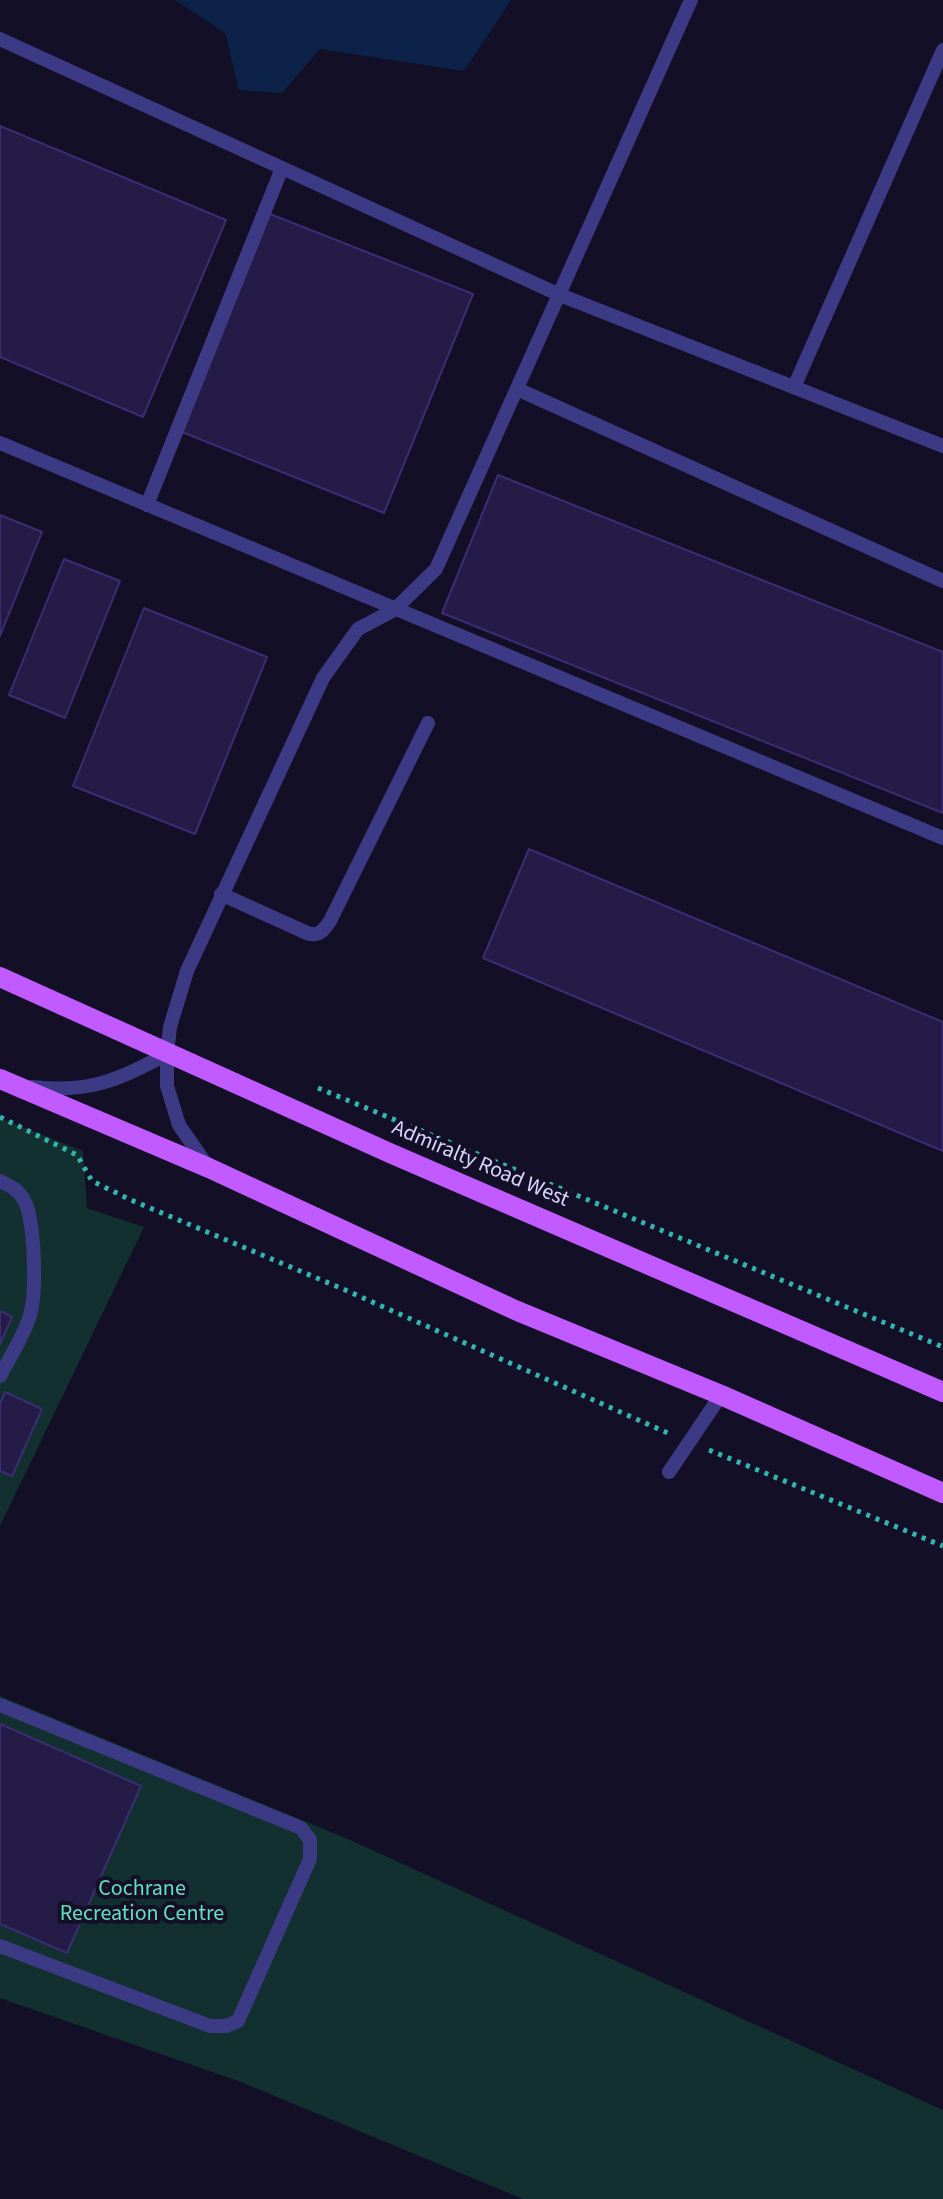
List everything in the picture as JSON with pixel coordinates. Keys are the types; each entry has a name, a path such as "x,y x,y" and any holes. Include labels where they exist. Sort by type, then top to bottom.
{"main road":[{"name":"Admiralty Road West","path":"0,977 167,1054 943,1392"},
{"path":"7,1082 209,1168 515,1310 721,1395 943,1493"}],"lane":[{"path":"209,1168 179,1125 167,1086 170,1027 187,971 323,678 358,629 394,610 436,569 691,0"},
{"path":"0,39 560,295 943,446"},
{"path":"794,387 943,50"},
{"path":"147,505 282,168"},
{"path":"517,389 943,581"},
{"path":"0,443 943,838"},
{"path":"221,894 307,933 321,933 330,921 428,723"},
{"path":"7,1082 66,1091 100,1085 130,1074 167,1054"},
{"path":"0,1181 14,1188 29,1212 35,1290 29,1320 0,1376"},
{"path":"669,1472 721,1395"},
{"path":"0,1705 301,1828 310,1840 310,1859 238,2021 226,2026 210,2026 0,1946"}],"path":[{"path":"316,1088 943,1347"},
{"path":"0,1117 77,1155 92,1181 131,1200 343,1289 689,1442 943,1546"}],"green space":[{"path":"0,1118 83,1151 87,1208 144,1227 0,1526"},
{"name":"Cochrane Recreation Centre","path":"0,1696 348,1839 943,2110 943,2199 523,2199 241,2082 0,1998"}],"water":[{"path":"175,0 511,0 464,71 320,49 282,93 239,90 225,33"}],"building":[{"path":"0,126 226,220 143,417 0,357"},
{"path":"270,214 473,294 384,513 182,432"},
{"path":"498,475 943,652 943,813 442,613"},
{"path":"0,515 42,532 0,636"},
{"path":"64,559 120,581 65,718 9,695"},
{"path":"144,608 267,657 195,834 73,786"},
{"path":"529,849 943,1022 943,1151 483,958"},
{"path":"0,1311 12,1317 0,1344"},
{"path":"5,1392 42,1409 12,1476 0,1471 0,1404"},
{"path":"0,1724 141,1786 67,1953 0,1924"}]}
